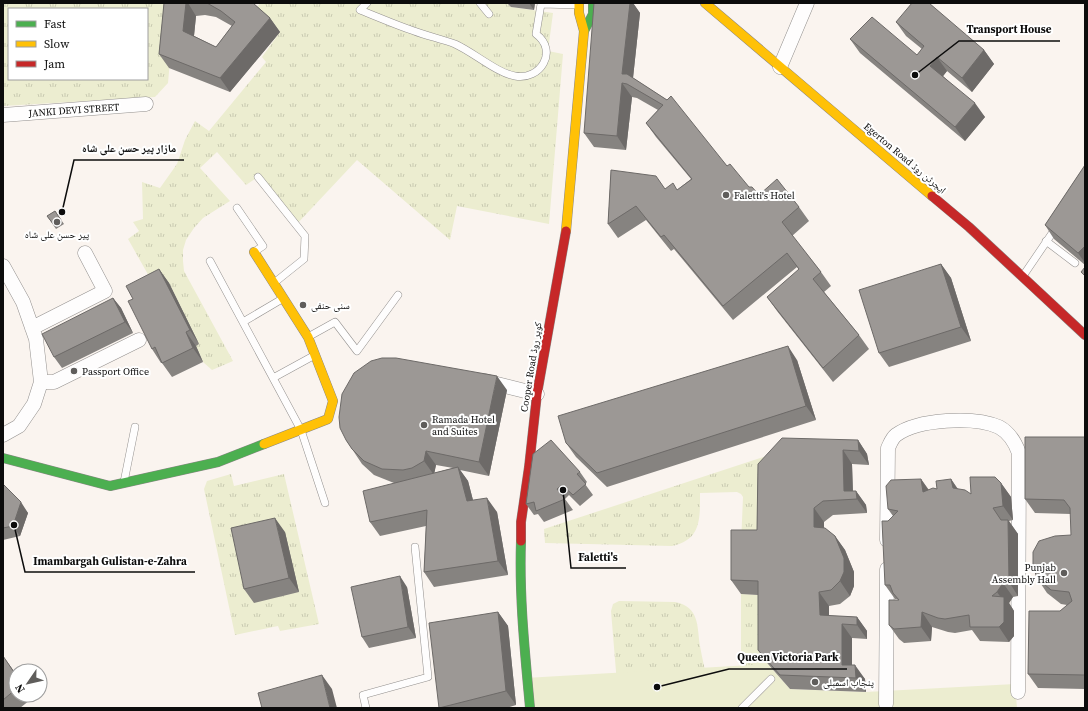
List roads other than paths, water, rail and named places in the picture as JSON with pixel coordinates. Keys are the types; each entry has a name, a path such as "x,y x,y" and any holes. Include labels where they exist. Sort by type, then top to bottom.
{"street":[{"name":"Cooper Road کوپر روڈ","path":"584,31 593,14 593,3"},
{"name":"Egerton Road ایجرٹن روڈ","path":"705,3 969,227 1023,276 1085,336"},
{"path":"780,66 807,3"},
{"name":"Cooper Road کوپر روڈ","path":"530,708 523,625 520,561 521,522 530,467 537,394 565,237 584,31 579,13 579,4"},
{"name":"JANKI DEVI STREET","path":"3,115 146,104"},
{"path":"3,458 110,486 218,462 328,419 334,401 308,337 254,252"},
{"path":"32,328 105,291 85,253"},
{"path":"3,266 23,302 36,339 41,382 34,404 19,426 3,435"},
{"path":"41,382 54,382 139,340"},
{"path":"469,378 537,394"},
{"path":"886,704 888,448 896,435 911,428 936,422 956,420 998,427 1009,435 1016,444 1019,453 1018,692"}],"lane":[{"path":"367,3 360,10 414,31 455,44 503,72 514,76 524,77 535,72 543,65 546,59 545,43 536,34 541,3 579,4"},
{"path":"480,3 489,14"},
{"path":"258,177 305,236 304,259 274,283"},
{"path":"237,208 263,246 254,252"},
{"path":"1023,276 1059,223"},
{"path":"1046,241 1075,263"},
{"path":"210,261 300,430 325,503"},
{"path":"308,337 335,322 357,351 398,295"},
{"path":"242,322 283,298"},
{"path":"272,378 315,355"},
{"path":"124,483 135,427"},
{"path":"366,708 363,695 428,677 415,547"},
{"path":"742,708 771,679"}],"place":[{"name":"Transport House","path":"915,75"},
{"name":"Faletti's Hotel","path":"726,195"},
{"name":"مازار پیر حسن علی شاہ","path":"62,212"},
{"name":"پیر حسن علی شاہ","path":"57,222"},
{"name":"سنی حنفی","path":"303,305"},
{"name":"Passport Office","path":"74,371"},
{"name":"Ramada Hotel and Suites","path":"424,425"},
{"name":"Faletti's","path":"563,490"},
{"name":"Imambargah Gulistan-e-Zahra","path":"14,525"},
{"name":"Punjab Assembly Hall","path":"1064,573"},
{"name":"پنجاب اسمبلی","path":"815,682"},
{"name":"Queen Victoria Park","path":"657,687"}]}
